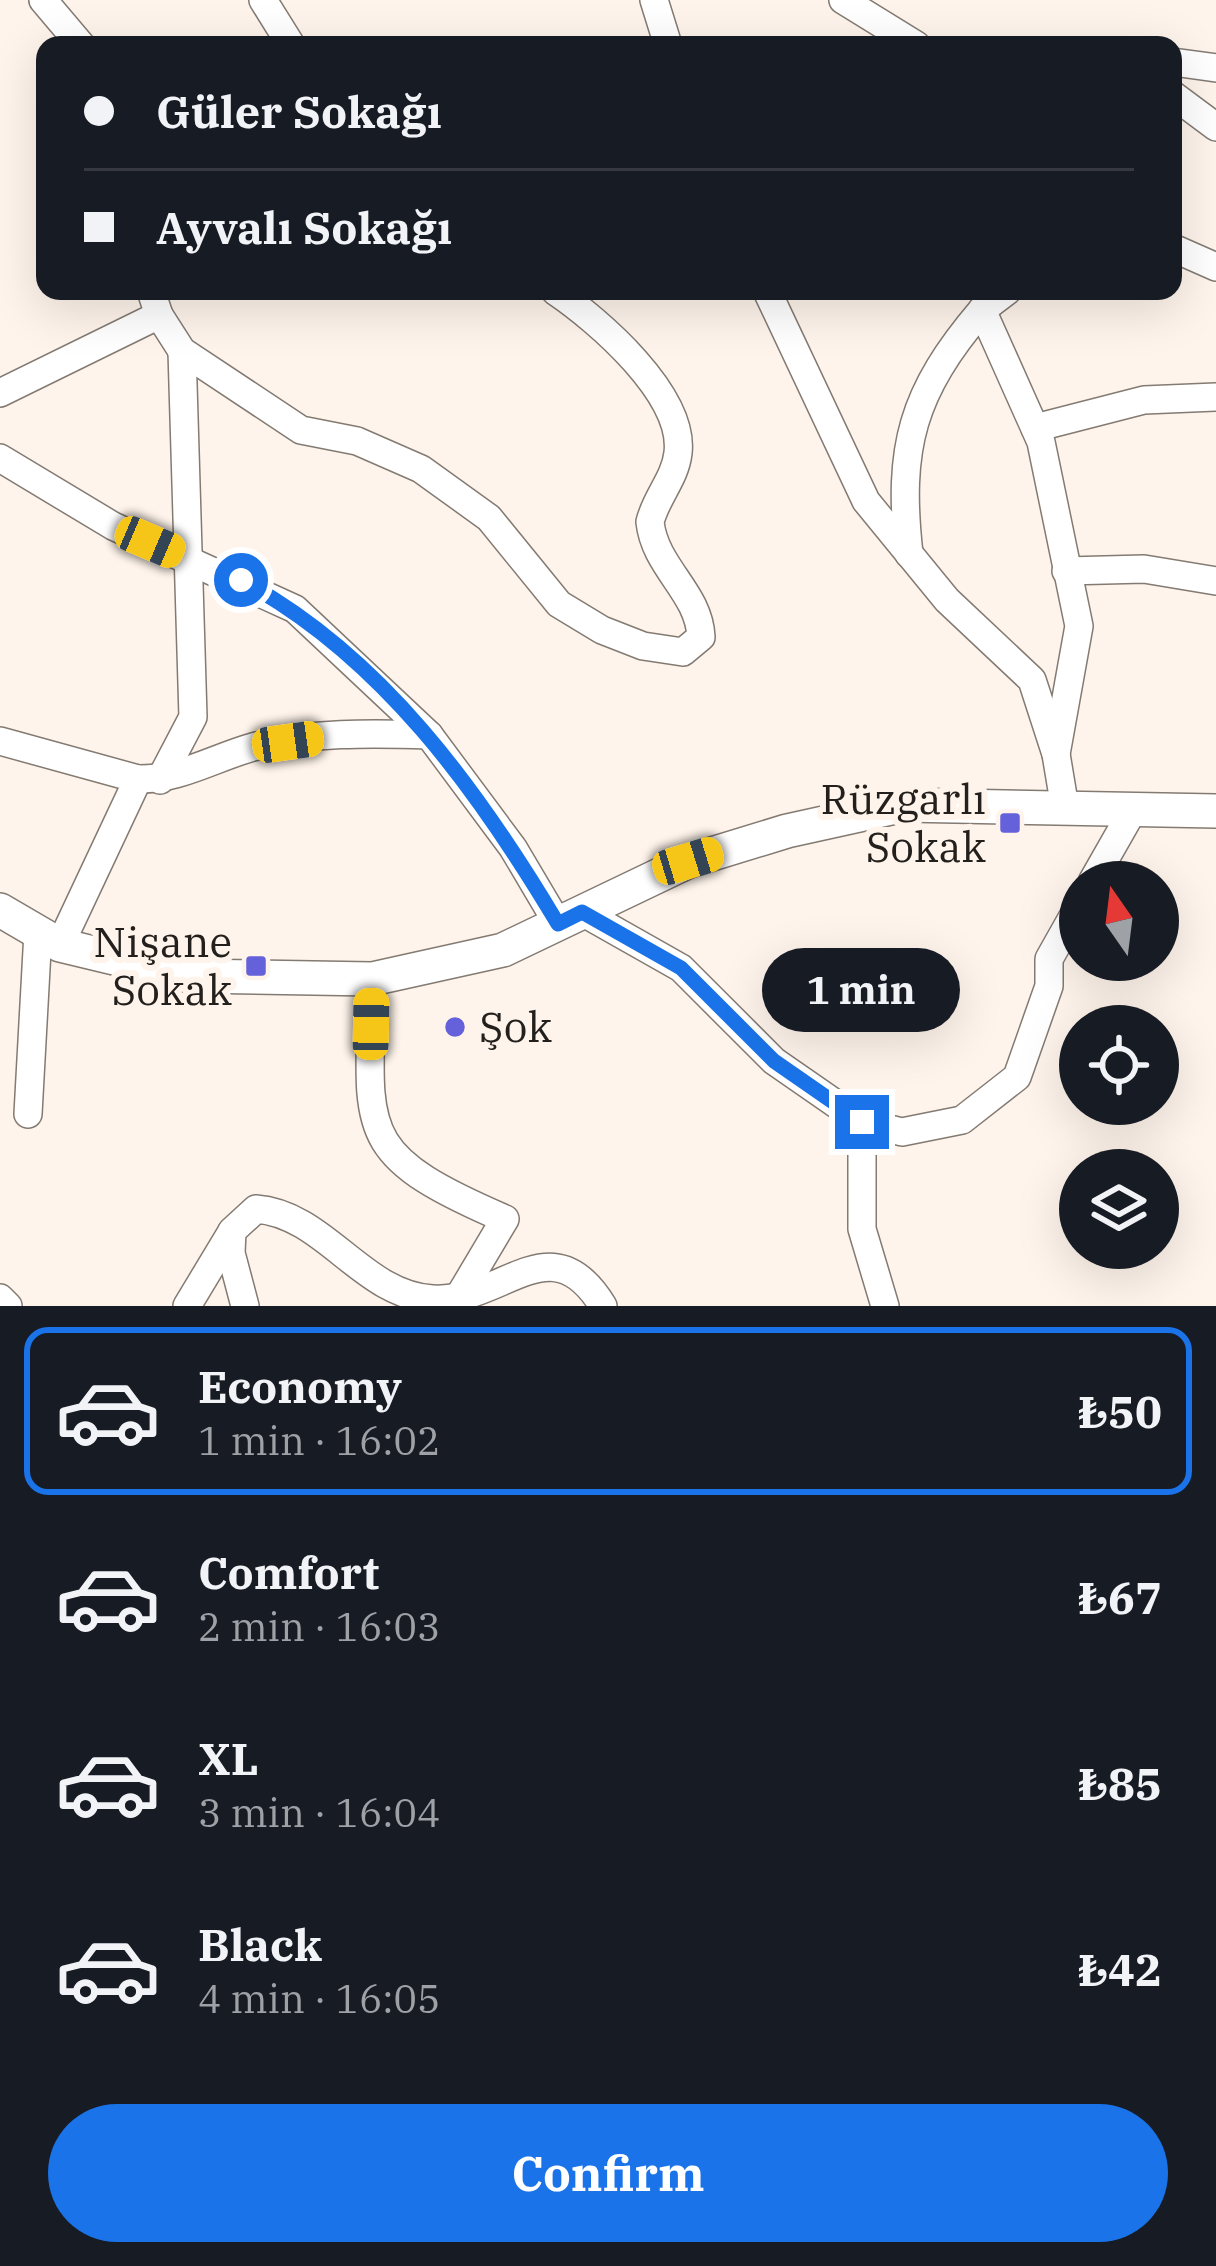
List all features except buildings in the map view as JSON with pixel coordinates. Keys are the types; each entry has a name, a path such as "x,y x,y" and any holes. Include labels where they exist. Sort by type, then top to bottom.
{"street":[{"path":"43,0 74,36"},
{"path":"263,0 286,36"},
{"path":"654,0 665,36"},
{"path":"843,0 901,36"},
{"path":"1182,63 1216,68"},
{"path":"1182,102 1216,127"},
{"path":"1182,252 1216,268"},
{"path":"0,393 155,303 182,351 302,430 357,441 421,469 489,518 559,604 644,646 683,652 701,637 700,616 664,568 650,522 676,466 680,446 672,418 602,323 568,300"},
{"path":"771,300 866,501 947,600 1032,680 1056,754 1065,808"},
{"path":"909,554 907,440 940,360 995,300"},
{"path":"982,310 1035,428 1079,626 1056,754"},
{"path":"28,1114 49,939 193,717 182,351"},
{"path":"1035,428 1144,400 1216,398"},
{"path":"0,458 112,526 295,609 429,735 570,918 681,968 774,1061 862,1122 902,1132 962,1120 1017,1077 1049,986 1049,959 1059,941"},
{"path":"1066,571 1144,569 1216,581"},
{"path":"0,741 149,779 256,747 353,733 429,735"},
{"path":"0,910 49,939 189,976 372,979 503,950 688,861 787,831 905,805 1216,811"},
{"path":"1104,861 1133,810"},
{"path":"372,979 370,1114 387,1148 420,1180 505,1219 461,1293"},
{"path":"862,1122 862,1229 885,1306"},
{"path":"187,1306 243,1216 271,1210 336,1246 392,1289 436,1300 541,1266 560,1267 578,1272 603,1306"},
{"path":"232,1231 231,1253 245,1306"},
{"path":"0,1298 8,1306"}],"place":[{"name":"Rüzgarlı Sokak","path":"1010,823"},
{"name":"Nişane Sokak","path":"256,966"},
{"name":"Şok","path":"455,1027"}],"route":[{"path":"241,580 295,609 429,735 512,848 558,924 582,912 681,968 774,1061 862,1122"}]}
